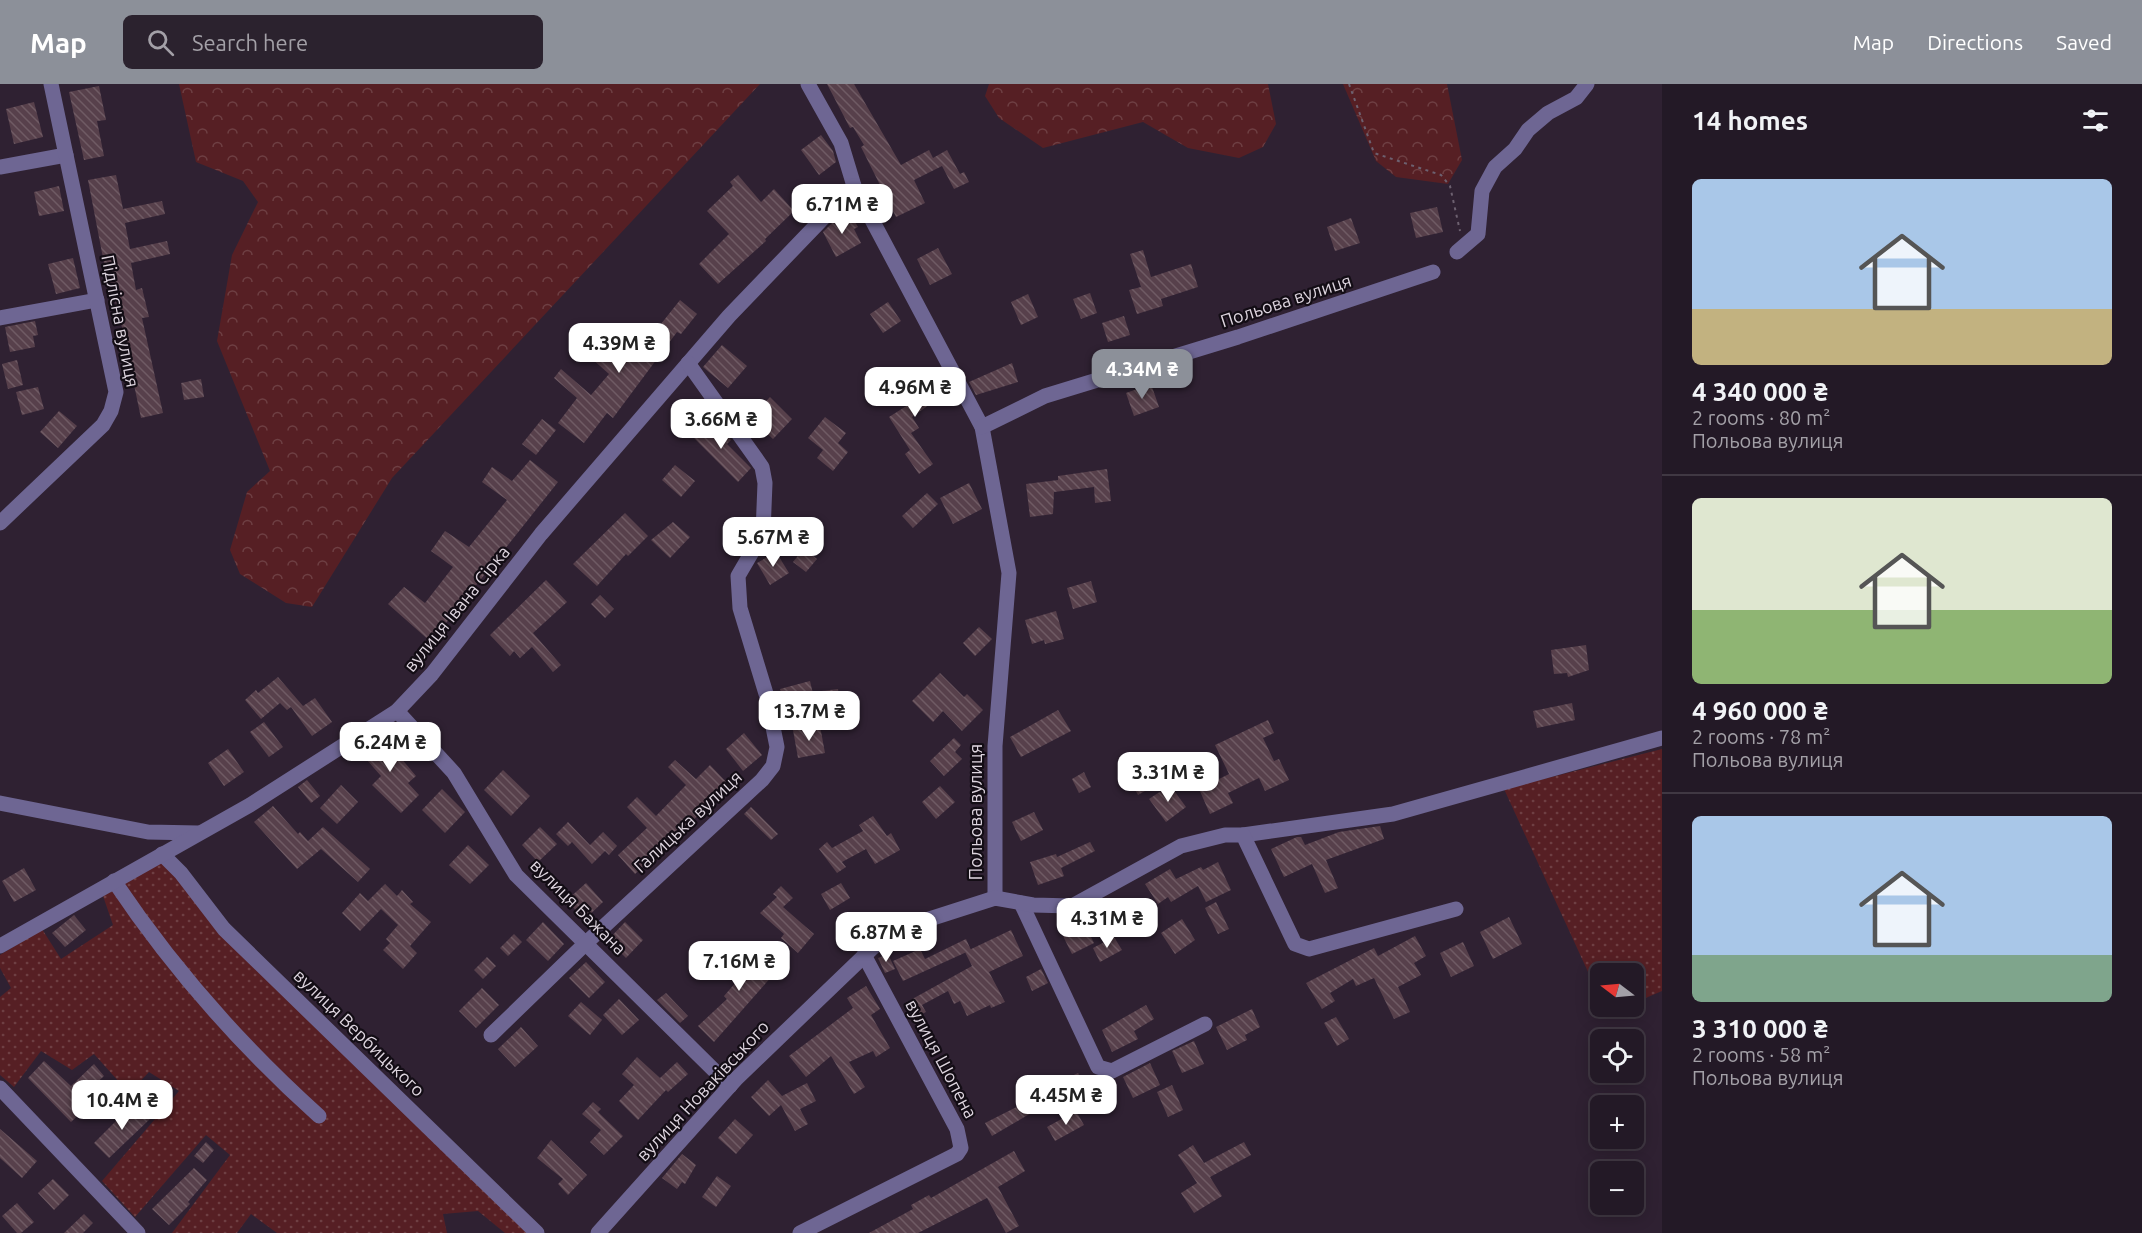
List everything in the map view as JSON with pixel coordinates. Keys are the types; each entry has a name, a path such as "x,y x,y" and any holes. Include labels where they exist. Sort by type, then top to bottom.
{"street":[{"name":"Підлісна вулиця","path":"1,519 103,425 111,411 116,392 51,84"},
{"name":"Польова вулиця","path":"808,84 841,143 854,186 982,428 1009,573 995,746 995,898 1022,903 1072,906 1181,846 1225,835 1243,835 1392,814 1662,738"},
{"path":"1457,252 1478,234 1482,191 1496,167 1515,149 1528,130 1548,113 1576,98 1587,84"},
{"path":"0,167 66,155"},
{"name":"вулиця Івана Сірка","path":"0,946 250,805 397,711 432,674 541,534 688,363 729,316 854,186"},
{"name":"Польова вулиця","path":"982,428 1045,396 1238,337 1433,272"},
{"path":"0,318 97,300"},
{"name":"Галицька вулиця","path":"491,1035 586,943 762,780 773,766 777,747 767,697 740,608 738,590 738,576 763,533 765,483 762,467 688,363"},
{"name":"вулиця Бажана","path":"397,711 454,773 516,874 730,1086"},
{"path":"0,803 148,832 198,833"},
{"path":"1243,835 1295,944 1309,949 1456,909"},
{"name":"вулиця Вербицького","path":"162,854 181,873 225,929 537,1233"},
{"path":"114,881 157,943 207,1004 261,1062 319,1116"},
{"name":"вулиця Новаківського","path":"598,1233 730,1086 889,932 995,898"},
{"path":"1022,903 1098,1067 1112,1071 1205,1024"},
{"name":"вулиця Шопена","path":"801,1233 957,1154 961,1148 957,1129 864,955"},
{"path":"0,1088 138,1233"}],"path":[{"path":"1349,84 1374,153 1441,176 1450,186 1462,241 1457,252"}],"green space":[{"path":"179,84 760,84 392,478 312,607 286,603 240,574 230,550 247,492 270,471 217,341 232,255 258,202 243,181 196,162"},
{"path":"989,84 1268,84 1276,124 1263,147 1239,158 1188,148 1143,122 1043,148 999,118 985,96"},
{"path":"1343,84 1447,84 1462,160 1448,184 1396,177 1376,161"},
{"path":"1662,749 1662,991 1644,999 1644,963 1590,963 1590,976 1504,789"},
{"path":"163,861 544,1233 505,1233 478,1211 443,1214 447,1233 277,1233 251,1214 237,1233 172,1233 230,1155 206,1135 135,1217 102,1181 179,1091 149,1072 129,1093 94,1054 72,1070 41,1051 14,1087 0,1075 0,997 11,988 0,968 0,955 42,929 61,959 113,925 103,896"}],"building":[{"path":"827,84 854,84 901,165 929,150 933,158 947,150 960,174 964,172 969,182 954,189 942,166 914,180 925,203 896,217 861,147 864,145 853,127 850,128"},
{"path":"99,86 106,120 97,121 104,156 84,160 69,92"},
{"path":"34,102 43,137 14,144 6,109"},
{"path":"821,135 833,151 836,162 819,175 801,150"},
{"path":"116,175 123,209 162,201 165,214 125,223 130,249 167,241 170,254 131,263 136,290 142,288 149,317 142,318 163,413 141,418 121,323 110,283 108,284 88,180"},
{"path":"738,175 761,202 774,189 794,211 765,239 766,241 718,284 699,264 729,234 707,211 733,186 730,182"},
{"path":"59,186 64,211 39,216 34,192"},
{"path":"807,196 817,209 808,216 798,203"},
{"path":"1437,207 1443,232 1416,238 1410,213"},
{"path":"850,213 858,227 854,229 861,243 836,257 823,232 832,223"},
{"path":"1351,218 1360,243 1335,251 1327,227"},
{"path":"938,248 952,274 930,285 917,259"},
{"path":"1143,250 1151,277 1191,264 1198,287 1161,299 1163,306 1137,314 1129,290 1141,287 1130,254"},
{"path":"73,258 80,288 56,294 48,264"},
{"path":"1090,293 1097,313 1081,319 1073,299"},
{"path":"1028,294 1038,317 1021,325 1011,302"},
{"path":"680,300 697,314 681,334 677,332 613,418 607,413 584,443 558,423 577,398 554,378 561,369 591,395 609,374 591,358 609,338 628,354 652,324 657,329"},
{"path":"888,302 901,321 883,333 870,314"},
{"path":"1124,316 1130,335 1108,342 1102,323"},
{"path":"35,321 38,335 33,336 35,347 10,352 5,327"},
{"path":"722,345 747,366 728,388 703,367"},
{"path":"17,360 23,385 8,389 2,364"},
{"path":"1012,363 1018,382 976,395 969,382"},
{"path":"922,372 940,397 912,417 919,428 911,433 933,464 919,474 905,454 910,450 889,417 911,403 900,387"},
{"path":"201,379 204,397 184,400 181,383"},
{"path":"1151,384 1159,407 1134,416 1126,393"},
{"path":"38,387 44,409 22,415 16,392"},
{"path":"770,397 792,419 773,439 750,418"},
{"path":"59,411 77,426 58,448 40,432"},
{"path":"825,417 846,433 838,443 848,452 833,471 817,458 823,450 808,438"},
{"path":"542,419 556,430 536,455 522,444"},
{"path":"711,419 731,440 727,444 751,468 738,482 692,436"},
{"path":"530,460 558,482 431,642 388,604 404,587 425,603 453,567 431,551 445,531 469,547 507,500 482,482 492,467 512,481"},
{"path":"675,465 695,481 681,497 662,480"},
{"path":"1107,469 1111,501 1095,503 1094,487 1054,492 1053,514 1030,517 1026,484 1058,480 1058,476"},
{"path":"969,483 982,509 953,524 940,498"},
{"path":"927,493 938,504 913,528 902,516"},
{"path":"625,513 648,536 628,556 626,554 597,586 573,564"},
{"path":"673,522 690,537 670,558 651,540"},
{"path":"804,548 817,559 806,572 793,562"},
{"path":"776,552 789,573 770,585 757,563"},
{"path":"546,580 567,602 533,633 561,665 553,672 532,647 520,658 514,651 510,656 490,635"},
{"path":"1091,581 1097,602 1073,609 1067,588"},
{"path":"600,595 614,609 605,618 591,604"},
{"path":"1056,611 1064,639 1045,644 1044,640 1032,644 1025,620"},
{"path":"979,627 992,639 975,656 963,643"},
{"path":"1586,645 1589,670 1568,677 1567,673 1554,674 1551,650"},
{"path":"940,673 964,697 967,694 983,710 962,731 943,711 933,722 912,701"},
{"path":"278,677 303,706 315,698 332,722 312,736 291,707 287,710 280,703 261,719 245,700 256,690 258,693"},
{"path":"810,681 815,702 786,709 780,689"},
{"path":"838,689 841,709 826,712 822,691"},
{"path":"1572,703 1575,720 1537,728 1533,711"},
{"path":"1058,710 1071,731 1021,757 1010,737"},
{"path":"1268,720 1274,733 1263,738 1274,761 1279,759 1289,780 1265,791 1259,778 1228,793 1233,803 1210,814 1199,789 1229,774 1215,745"},
{"path":"264,722 283,747 269,757 250,732"},
{"path":"820,726 825,753 798,758 793,730"},
{"path":"380,733 416,776 408,783 419,795 401,813 372,785 381,776 359,751"},
{"path":"744,733 762,755 743,771 726,749"},
{"path":"954,738 961,745 955,752 962,759 944,776 930,761"},
{"path":"228,749 244,772 224,786 208,763"},
{"path":"675,760 696,779 710,765 730,786 635,874 618,855 647,828 627,807 637,797 656,816 686,785 668,767"},
{"path":"1142,768 1152,787 1138,795 1128,776"},
{"path":"503,770 530,796 511,816 484,790"},
{"path":"1084,772 1091,787 1079,793 1072,779"},
{"path":"307,780 320,796 311,803 298,787"},
{"path":"341,785 358,802 337,824 320,808"},
{"path":"1170,785 1186,807 1166,822 1149,799"},
{"path":"940,786 955,802 936,819 922,802"},
{"path":"442,789 465,812 445,833 422,810"},
{"path":"273,806 298,834 300,832 308,841 323,827 370,869 358,882 321,849 297,869 254,822"},
{"path":"751,807 778,834 771,840 744,814"},
{"path":"1034,812 1043,830 1021,841 1012,822"},
{"path":"873,816 887,836 891,833 900,850 875,864 866,849 842,862 846,867 837,873 819,849 827,842 832,848 863,831 859,825"},
{"path":"568,822 590,845 603,832 617,846 609,855 605,851 592,864 572,842 568,846 556,834"},
{"path":"1380,826 1384,839 1326,860 1338,888 1325,893 1312,864 1284,877 1271,849 1297,837 1301,837 1305,845 1339,832"},
{"path":"540,827 557,844 538,862 522,845"},
{"path":"1090,842 1095,851 1061,868 1064,876 1038,885 1030,862 1056,854 1057,857"},
{"path":"468,845 489,865 470,884 449,865"},
{"path":"1218,862 1231,890 1206,902 1198,886 1171,902 1168,897 1158,904 1145,884 1170,869 1176,879"},
{"path":"24,868 36,890 14,902 2,881"},
{"path":"586,883 603,902 584,920 567,900"},
{"path":"841,883 850,898 830,910 821,894"},
{"path":"385,884 397,896 402,890 413,902 410,904 431,922 410,946 417,953 403,969 383,950 390,943 386,939 398,925 381,909 360,931 342,913 360,893 368,901"},
{"path":"781,886 793,898 783,907 814,934 798,953 781,938 784,934 760,913 777,897 773,894"},
{"path":"1128,900 1139,921 1115,933 1105,911"},
{"path":"1216,902 1229,929 1218,934 1205,908"},
{"path":"74,915 86,930 65,947 52,933"},
{"path":"1509,917 1522,944 1493,959 1480,932"},
{"path":"1182,919 1195,940 1175,954 1161,933"},
{"path":"543,922 564,944 548,961 526,940"},
{"path":"625,922 643,940 626,958 608,940"},
{"path":"1084,923 1094,943 1072,954 1062,934"},
{"path":"1011,930 1023,956 989,972 1005,1002 991,1008 990,1005 967,1016 960,1001 954,1004 948,991 922,1005 926,1012 914,1018 905,1003 972,966 965,952"},
{"path":"514,934 522,942 508,956 500,948"},
{"path":"1415,936 1426,956 1414,963 1421,975 1398,987 1410,1012 1394,1019 1374,978 1356,986 1353,979 1330,993 1335,1001 1322,1009 1306,983 1374,948 1378,956"},
{"path":"1114,937 1122,950 1100,962 1093,948"},
{"path":"966,939 971,950 903,981 893,961 920,949 925,959"},
{"path":"1463,942 1474,966 1451,977 1440,953"},
{"path":"764,951 781,966 714,1042 698,1026 727,999 724,996 737,981 718,961 726,954 745,973"},
{"path":"888,954 895,969 885,973 878,958"},
{"path":"487,957 496,966 483,979 474,970"},
{"path":"586,962 605,982 589,998 569,978"},
{"path":"1041,969 1048,983 1032,991 1026,977"},
{"path":"866,986 880,1009 871,1015 890,1048 876,1057 873,1051 849,1062 865,1087 854,1094 831,1056 806,1077 789,1056 853,1008 847,998"},
{"path":"482,988 499,1005 476,1028 459,1011"},
{"path":"666,993 688,1016 680,1023 657,1000"},
{"path":"619,999 639,1020 622,1035 603,1015"},
{"path":"581,1002 602,1020 590,1035 568,1016"},
{"path":"1146,1005 1154,1019 1134,1031 1138,1039 1112,1052 1102,1030"},
{"path":"1252,1009 1260,1027 1245,1035 1247,1040 1227,1050 1216,1027"},
{"path":"1336,1017 1349,1039 1337,1046 1324,1023"},
{"path":"521,1027 538,1046 515,1067 498,1049"},
{"path":"1194,1041 1204,1064 1182,1073 1172,1051"},
{"path":"637,1057 660,1078 677,1062 688,1074 668,1092 666,1090 638,1120 619,1101 634,1085 622,1074"},
{"path":"44,1061 71,1086 94,1064 104,1076 81,1098 88,1106 71,1122 28,1078"},
{"path":"1150,1063 1160,1085 1133,1098 1123,1077"},
{"path":"1078,1073 1084,1085 1063,1095 1057,1083"},
{"path":"768,1080 782,1096 807,1083 816,1101 800,1109 808,1124 795,1131 781,1105 769,1116 751,1097"},
{"path":"1172,1085 1183,1110 1168,1117 1157,1092"},
{"path":"1032,1099 1038,1109 992,1136 985,1123"},
{"path":"593,1102 601,1109 598,1112 623,1136 604,1155 590,1142 601,1130 582,1114"},
{"path":"134,1103 150,1119 109,1158 94,1143"},
{"path":"1076,1111 1084,1125 1055,1141 1047,1127"},
{"path":"735,1119 753,1135 736,1154 718,1138"},
{"path":"0,1129 37,1161 22,1178 0,1158"},
{"path":"551,1140 587,1175 568,1195 558,1184 563,1179 537,1158"},
{"path":"206,1142 214,1150 203,1163 194,1156"},
{"path":"1244,1142 1251,1155 1210,1177 1222,1196 1194,1213 1181,1193 1197,1183 1178,1155 1193,1145 1204,1163"},
{"path":"1014,1151 1025,1171 998,1187 1019,1226 1006,1233 987,1198 918,1233 869,1233 913,1209 911,1205 929,1195 931,1198"},
{"path":"682,1154 696,1165 685,1184 682,1182 677,1189 662,1178"},
{"path":"194,1168 207,1180 188,1202 190,1204 169,1225 152,1209"},
{"path":"717,1176 731,1186 716,1207 702,1197"},
{"path":"53,1179 69,1195 54,1210 38,1193"},
{"path":"17,1203 34,1222 21,1233 17,1233 2,1216"},
{"path":"84,1214 93,1223 83,1233 64,1233"}]}
